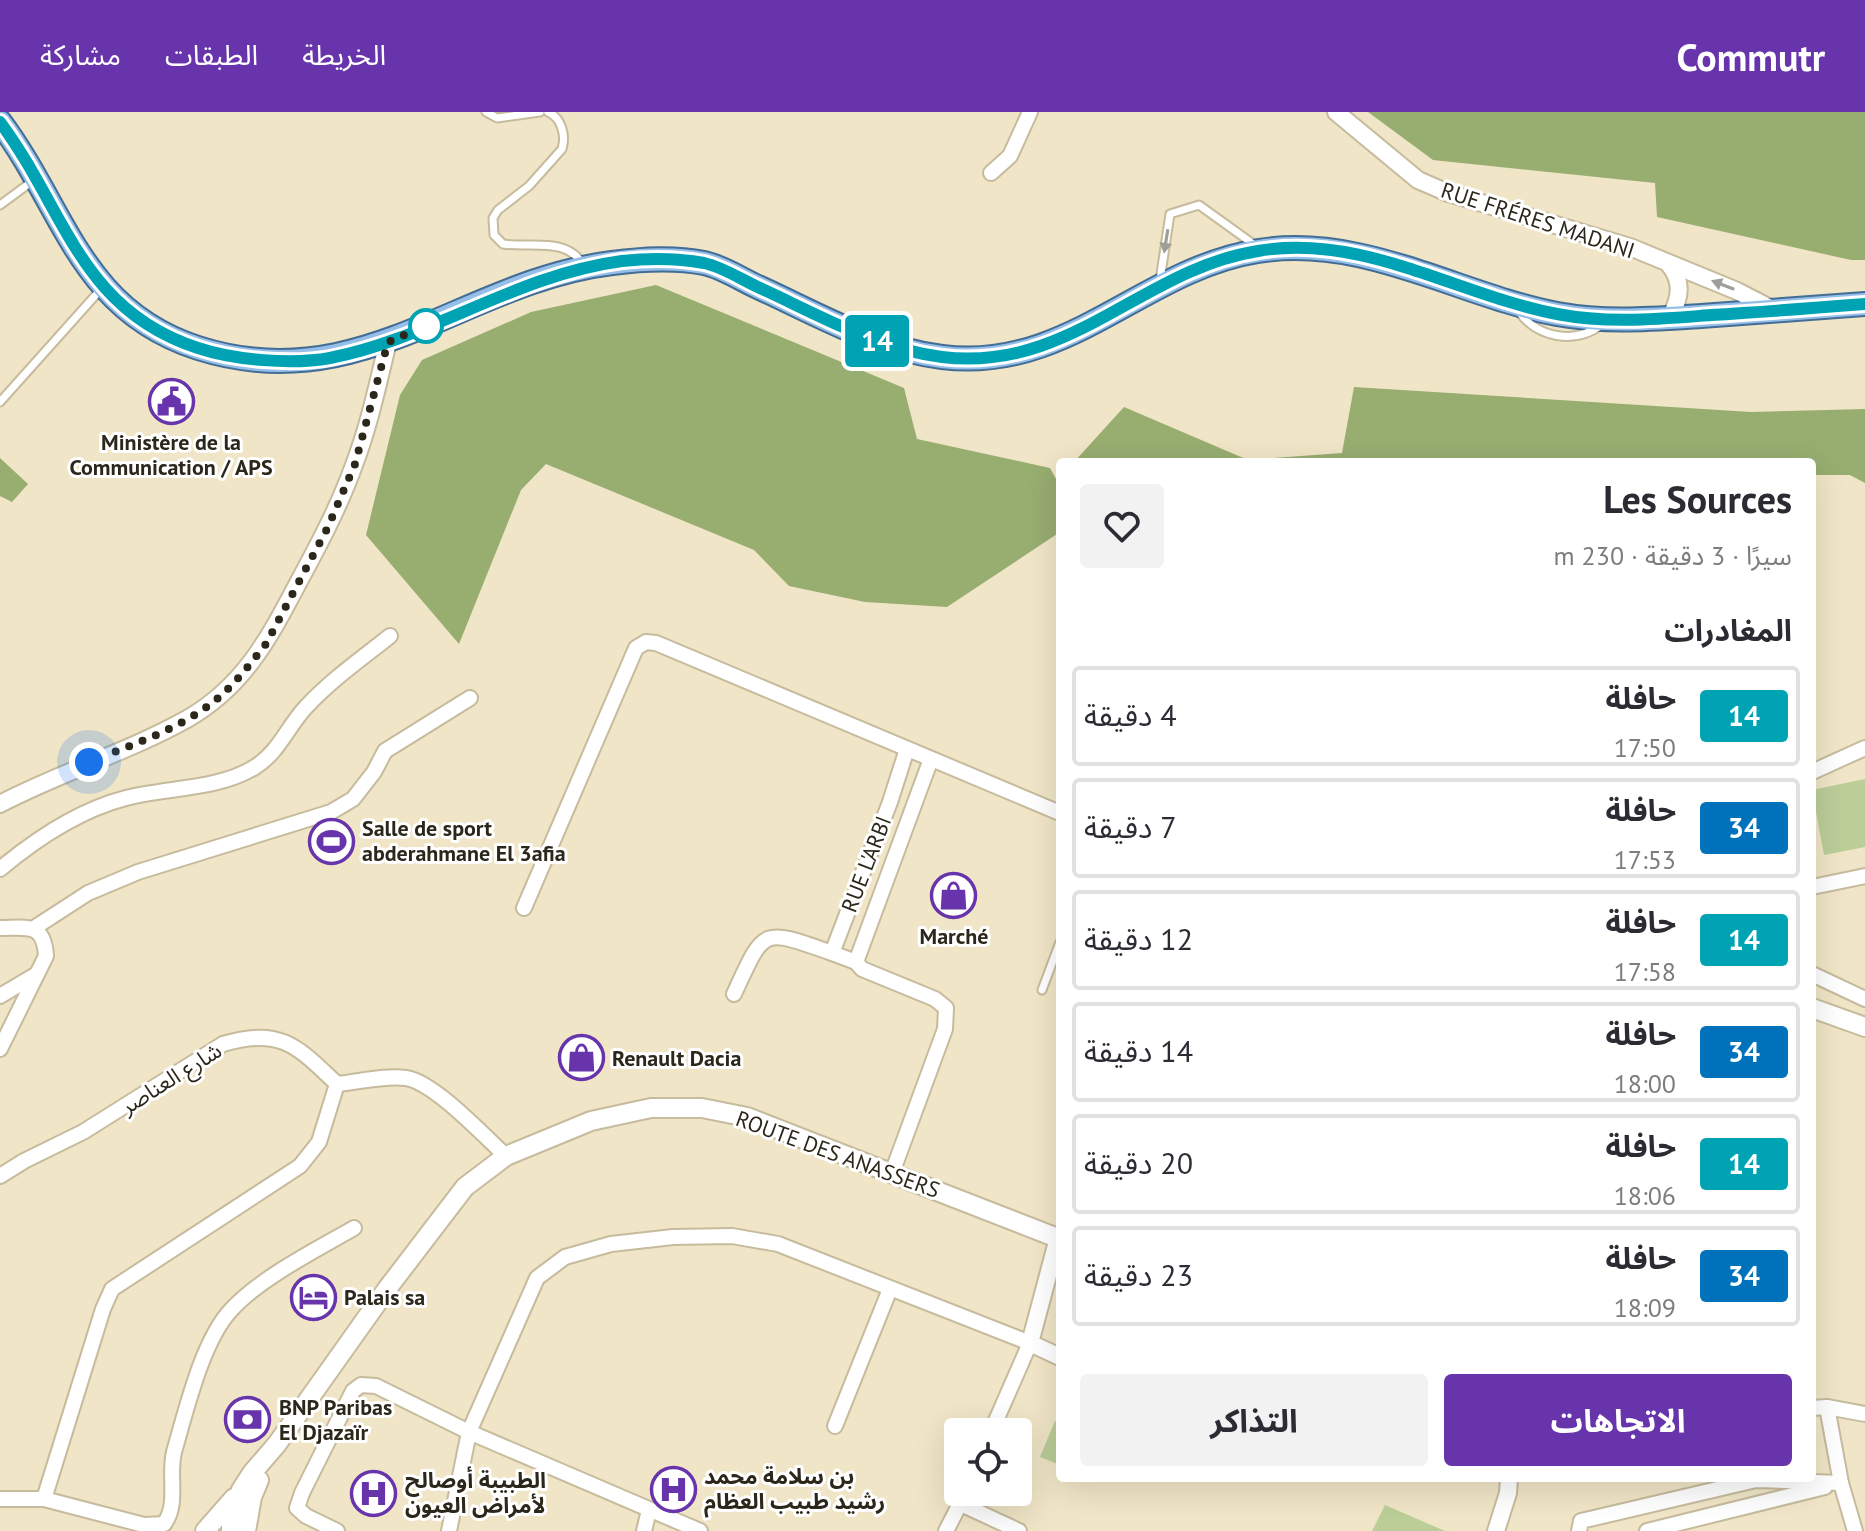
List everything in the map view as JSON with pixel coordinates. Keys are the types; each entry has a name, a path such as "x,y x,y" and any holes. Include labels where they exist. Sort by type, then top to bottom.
{"main road":[{"path":"0,122 102,288 127,310 160,331 196,347 239,357 326,359 388,342 531,282 585,266 651,258 708,264 884,345 942,357 994,359 1037,349 1211,262 1261,250 1308,249 1355,254 1406,266 1513,304 1607,321 1865,304"},
{"path":"1816,1009 1865,1027"},
{"name":"ROUTE DES ANASSERS","path":"277,1444 387,1289 465,1187 506,1156 591,1121 651,1108 702,1108 747,1117 1056,1237"},
{"path":"205,1531 277,1444"},
{"path":"246,1531 252,1497 277,1444"},
{"path":"231,1531 231,1518 241,1490"}],"street":[{"path":"991,173 1010,156 1030,112"},
{"name":"RUE FRÉRES MADANI","path":"1336,112 1418,180 1448,193 1630,247 1737,291 1776,311"},
{"path":"1668,263 1679,284 1678,300 1670,318"},
{"path":"0,804 38,784 187,719 215,700 242,675 266,644 328,527 355,464 388,342"},
{"path":"0,869 30,845 85,813 125,798 200,785 233,777 255,767 273,752 303,710 327,685 390,636"},
{"path":"524,908 636,648 646,642 656,643 1056,811"},
{"path":"0,928 34,928 88,893 138,872 331,812 353,799 374,772 385,751 470,698"},
{"path":"1816,770 1865,748"},
{"name":"RUE L'ARBI","path":"832,953 907,749"},
{"path":"856,962 931,759"},
{"path":"1816,883 1865,876"},
{"path":"0,1049 46,956 45,942 34,928"},
{"path":"734,994 756,946 763,940 787,937 856,962 862,969 935,999 946,1008 945,1029 892,1173"},
{"path":"0,996 39,973"},
{"path":"1816,976 1865,999"},
{"name":"شارع العناصر","path":"0,1176 83,1132 223,1044 242,1038 267,1037 291,1043 337,1084"},
{"path":"44,1499 103,1309 112,1289 300,1166 319,1142 337,1084 394,1078 419,1082 442,1098 506,1156"},
{"path":"0,1499 44,1499 144,1525 164,1524 172,1507 173,1458 197,1377 217,1329 245,1297 292,1264 354,1228"},
{"path":"449,1531 469,1432 537,1278 565,1257 627,1242 673,1237 732,1236 778,1244 1056,1355"},
{"path":"997,1418 1030,1343 1056,1249"},
{"path":"835,1426 890,1289"},
{"path":"337,1531 306,1516 297,1508 353,1391 361,1385 376,1386 469,1432 700,1531"},
{"path":"1855,1531 1819,1407 1865,1414"},
{"path":"1496,1531 1509,1482"},
{"path":"1579,1531 1581,1521 1747,1482"},
{"path":"1813,1482 1841,1483"},
{"path":"1647,1531 1841,1483"},
{"path":"946,1531 959,1506"},
{"path":"977,1506 1019,1531"},
{"path":"644,1531 649,1510"}],"lane":[{"path":"486,112 497,118 540,112"},
{"path":"548,112 557,118 560,125 564,143 562,149 529,186 498,210 493,218 494,235 503,244 560,247 574,251 585,266"},
{"path":"0,205 35,179"},
{"path":"1159,288 1170,214 1199,205 1261,250"},
{"path":"0,402 102,288"},
{"path":"1042,990 1056,953"}],"green space":[{"path":"1368,112 1865,112 1865,260 1851,260 1657,217 1655,183 1433,160"},
{"path":"656,285 904,388 917,439 1050,468 1056,479 1056,535 947,607 865,602 789,586 754,550 546,464 521,490 459,644 366,535 400,395 422,360 531,312"},
{"path":"1354,387 1751,412 1865,409 1865,483 1850,475 1816,475 1816,458 1275,458 1342,453"},
{"path":"1124,407 1243,458 1078,458"},
{"path":"0,458 28,484 12,502 0,496"},
{"path":"1865,779 1865,847 1824,855 1816,812 1816,789"},
{"path":"1055,1421 1056,1421 1056,1463 1040,1457"},
{"path":"1385,1505 1445,1531 1372,1531"}],"bus line":[{"name":"14","path":"0,122 102,288 127,310 160,331 196,347 239,357 326,359 388,342 531,282 585,266 651,258 708,264 884,345 942,357 994,359 1037,349 1211,262 1261,250 1308,249 1355,254 1406,266 1513,304 1607,321 1865,304"}],"place":[{"name":"Ministère de la Communication / APS","path":"171,401"},
{"name":"Salle de sport abderahmane El 3afia","path":"331,841"},
{"name":"Marché","path":"954,895"},
{"name":"Renault Dacia","path":"581,1058"},
{"name":"Palais sa","path":"313,1297"},
{"name":"BNP Paribas El Djazaïr","path":"248,1420"},
{"name":"بن سلامة محمد رشيد طبيب العظام","path":"673,1489"},
{"name":"الطبيبة أوصالح لأمراض العيون","path":"374,1493"}],"route":[{"path":"89,762 187,719 215,700 242,675 266,644 328,527 355,464 388,342 426,326"}]}
